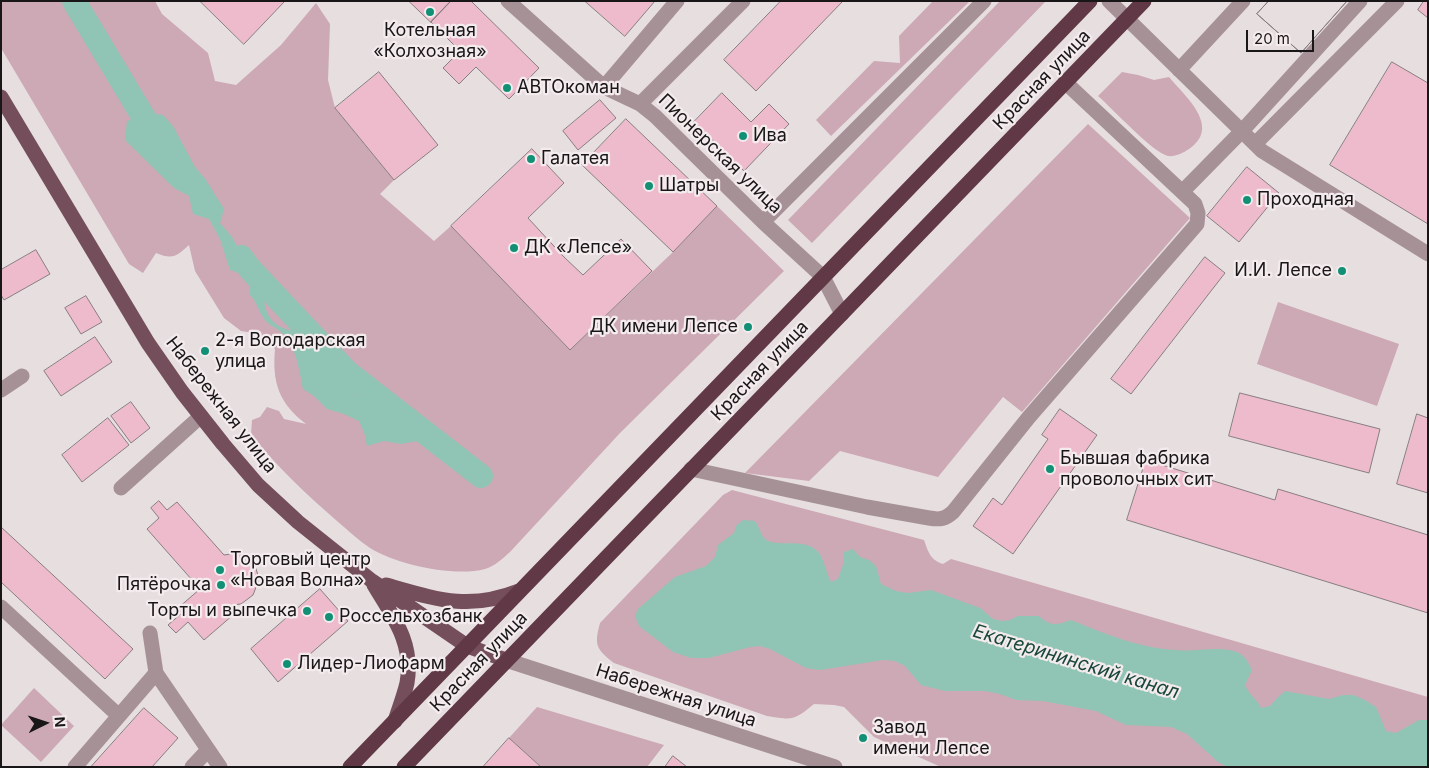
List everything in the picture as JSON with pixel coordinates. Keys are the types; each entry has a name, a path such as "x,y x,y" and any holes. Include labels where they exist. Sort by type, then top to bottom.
{"highway":[{"name":"Красная улица","path":"350,767 1090,1"},
{"name":"Красная улица","path":"404,767 1144,1"}],"main road":[{"name":"Набережная улица","path":"1,97 148,343 182,392 258,485 298,522 372,581 467,646 506,660"},
{"path":"372,581 422,596 454,602 485,601 519,591"},
{"path":"372,581 403,634 406,644 408,667 406,684 395,721"}],"street":[{"name":"Пионерская улица","path":"508,1 604,87 640,104 655,116 764,222 824,277 842,314"},
{"path":"604,87 677,1"},
{"path":"640,104 743,1"},
{"path":"764,222 984,1"},
{"path":"1109,1 1262,151 1428,254"},
{"path":"1179,70 1243,1"},
{"path":"1182,192 1242,131 1360,1"},
{"path":"1255,144 1397,1"},
{"path":"691,470 939,520 946,517 959,504 1036,410 1197,224 1198,213 1195,204 1065,82"},
{"path":"1,390 22,376"},
{"path":"121,488 201,416"},
{"path":"1,606 119,716"},
{"path":"150,633 156,673 220,767"},
{"name":"Набережная улица","path":"506,660 835,767"},
{"path":"75,767 156,673"},
{"path":"192,767 208,750"}],"shaded area":[{"path":"1,1 155,1 162,14 208,53 215,81 236,85 281,45 316,3 330,24 328,80 335,108 394,180 380,194 434,241 451,226 570,350 673,252 717,206 784,271 620,433 510,552 498,562 485,569 458,571 426,568 395,560 370,548 314,501 292,480 251,434 252,420 260,417 267,407 279,411 284,419 306,424 289,408 279,391 275,372 275,349 259,334 241,331 224,318 195,271 189,245 174,256 156,253 143,273 129,264 1,48"},
{"path":"933,1 970,1 831,136 816,120 874,61 900,63 899,36"},
{"path":"1000,1 1046,1 812,243 788,220"},
{"path":"1122,72 1154,80 1169,77 1191,102 1201,122 1202,131 1198,140 1189,149 1171,156 1161,153 1152,147 1098,96"},
{"path":"1088,124 1190,218 1022,412 1003,397 938,477 840,451 809,481 745,473"},
{"path":"1278,302 1399,344 1377,406 1257,364"},
{"path":"732,490 924,540 932,558 943,564 951,559 1428,697 1428,767 941,767 874,737 844,707 814,704 792,718 767,716 614,663 603,654 598,646 597,637 600,623 723,495"},
{"path":"34,688 74,726 41,762 1,725"},
{"path":"537,707 664,745 647,767 541,767 509,738"}],"water":[{"path":"149,113 163,115 173,126 195,167 206,180 224,209 220,223 232,237 242,255 264,285 265,305 271,319 277,325 284,328 293,331 303,331 351,378 356,395 375,402 394,415 426,425 417,441 401,444 384,441 367,446 359,421 327,409 314,396 303,389 297,360 288,340 263,317 249,294 251,282 243,274 230,270 220,239 209,219 193,214 189,196 174,188 125,140 127,121"},
{"path":"743,520 755,521 764,538 769,541 800,544 816,549 821,556 831,582 838,579 844,562 844,552 853,549 860,557 869,560 876,566 881,584 896,591 908,593 931,590 980,608 993,619 1002,621 1018,616 1039,616 1047,622 1054,624 1071,620 1109,635 1162,649 1220,649 1237,652 1243,656 1252,670 1245,685 1261,708 1270,706 1285,691 1329,699 1343,695 1353,695 1376,707 1386,731 1396,733 1419,720 1428,720 1428,767 1228,767 1218,762 1187,734 1171,727 1126,725 1096,711 1043,701 1016,700 985,691 945,691 921,685 905,666 895,661 883,660 820,670 806,668 770,649 760,646 709,658 691,658 673,652 639,626 635,616 638,609 675,577 706,566 715,557 718,545 734,533 736,526"}],"building":[{"path":"200,1 285,1 244,44"},
{"name":"Котельная «Колхозная»","path":"409,1 451,1 431,22"},
{"path":"451,1 471,1 539,68 509,99 476,67 459,84 443,68 460,51 431,22"},
{"path":"585,1 655,1 625,36"},
{"path":"781,1 843,1 756,91 724,60"},
{"path":"1269,1 1347,1 1301,53 1257,14"},
{"path":"1269,1 1347,1 1301,53 1257,14"},
{"path":"1424,1 1428,1 1428,18 1418,10"},
{"path":"1392,62 1428,83 1428,224 1330,165"},
{"path":"379,72 438,145 394,180 335,108"},
{"name":"Ива","path":"722,93 751,122 769,104 789,124 744,171 694,122"},
{"path":"600,100 616,118 578,150 563,131"},
{"name":"Шатры","path":"626,119 717,206 673,252 582,165"},
{"name":"ДК «Лепсе»","path":"532,149 564,183 528,218 564,257 583,275 621,239 652,271 570,350 451,226"},
{"name":"Проходная","path":"1247,167 1279,193 1239,242 1207,216"},
{"path":"36,250 50,274 4,300 1,295 1,270"},
{"path":"1205,257 1225,273 1131,394 1111,379"},
{"path":"86,296 102,322 81,334 65,308"},
{"path":"95,337 112,362 61,396 44,371"},
{"path":"1240,393 1380,429 1369,473 1229,436"},
{"path":"131,402 150,428 131,443 111,416"},
{"name":"Бывшая фабрика проволочных сит","path":"1060,409 1097,435 1013,554 973,526 993,498 1002,505 1048,439 1042,435"},
{"path":"1417,414 1428,418 1428,493 1397,484"},
{"path":"108,418 129,445 82,482 62,455"},
{"path":"1146,460 1275,500 1278,489 1428,535 1428,613 1127,520"},
{"name":"Торговый центр «Новая Волна»","path":"159,501 167,510 177,502 224,555 237,553 244,556 255,566 258,575 258,582 253,595 241,604 232,605 233,615 204,640 188,622 176,633 168,625 182,613 178,608 200,589 147,529 159,518 151,508"},
{"path":"1,527 133,649 105,679 1,582"},
{"path":"320,589 348,621 278,682 251,649"},
{"path":"144,708 178,738 152,767 91,767"},
{"path":"509,738 541,767 483,767"},
{"path":"673,756 687,767 665,767"}],"waterway":[{"name":"Екатерининский канал","path":"74,1 159,143"},
{"name":"Екатерининский канал","path":"241,257 347,372 481,476"}],"place":[{"name":"Котельная «Колхозная»","path":"430,12"},
{"name":"АВТОкоман","path":"507,88"},
{"name":"Ива","path":"743,136"},
{"name":"Галатея","path":"531,159"},
{"name":"Шатры","path":"649,186"},
{"name":"Проходная","path":"1247,200"},
{"name":"ДК «Лепсе»","path":"514,248"},
{"name":"И.И. Лепсе","path":"1342,271"},
{"name":"ДК имени Лепсе","path":"748,327"},
{"name":"2-я Володарская улица","path":"205,351"},
{"name":"Бывшая фабрика проволочных сит","path":"1050,469"},
{"name":"Торговый центр «Новая Волна»","path":"220,570"},
{"name":"Пятёрочка","path":"221,585"},
{"name":"Торты и выпечка","path":"307,611"},
{"name":"Россельхозбанк","path":"329,617"},
{"name":"Лидер-Лиофарм","path":"287,664"},
{"name":"Завод имени Лепсе","path":"863,738"}]}
